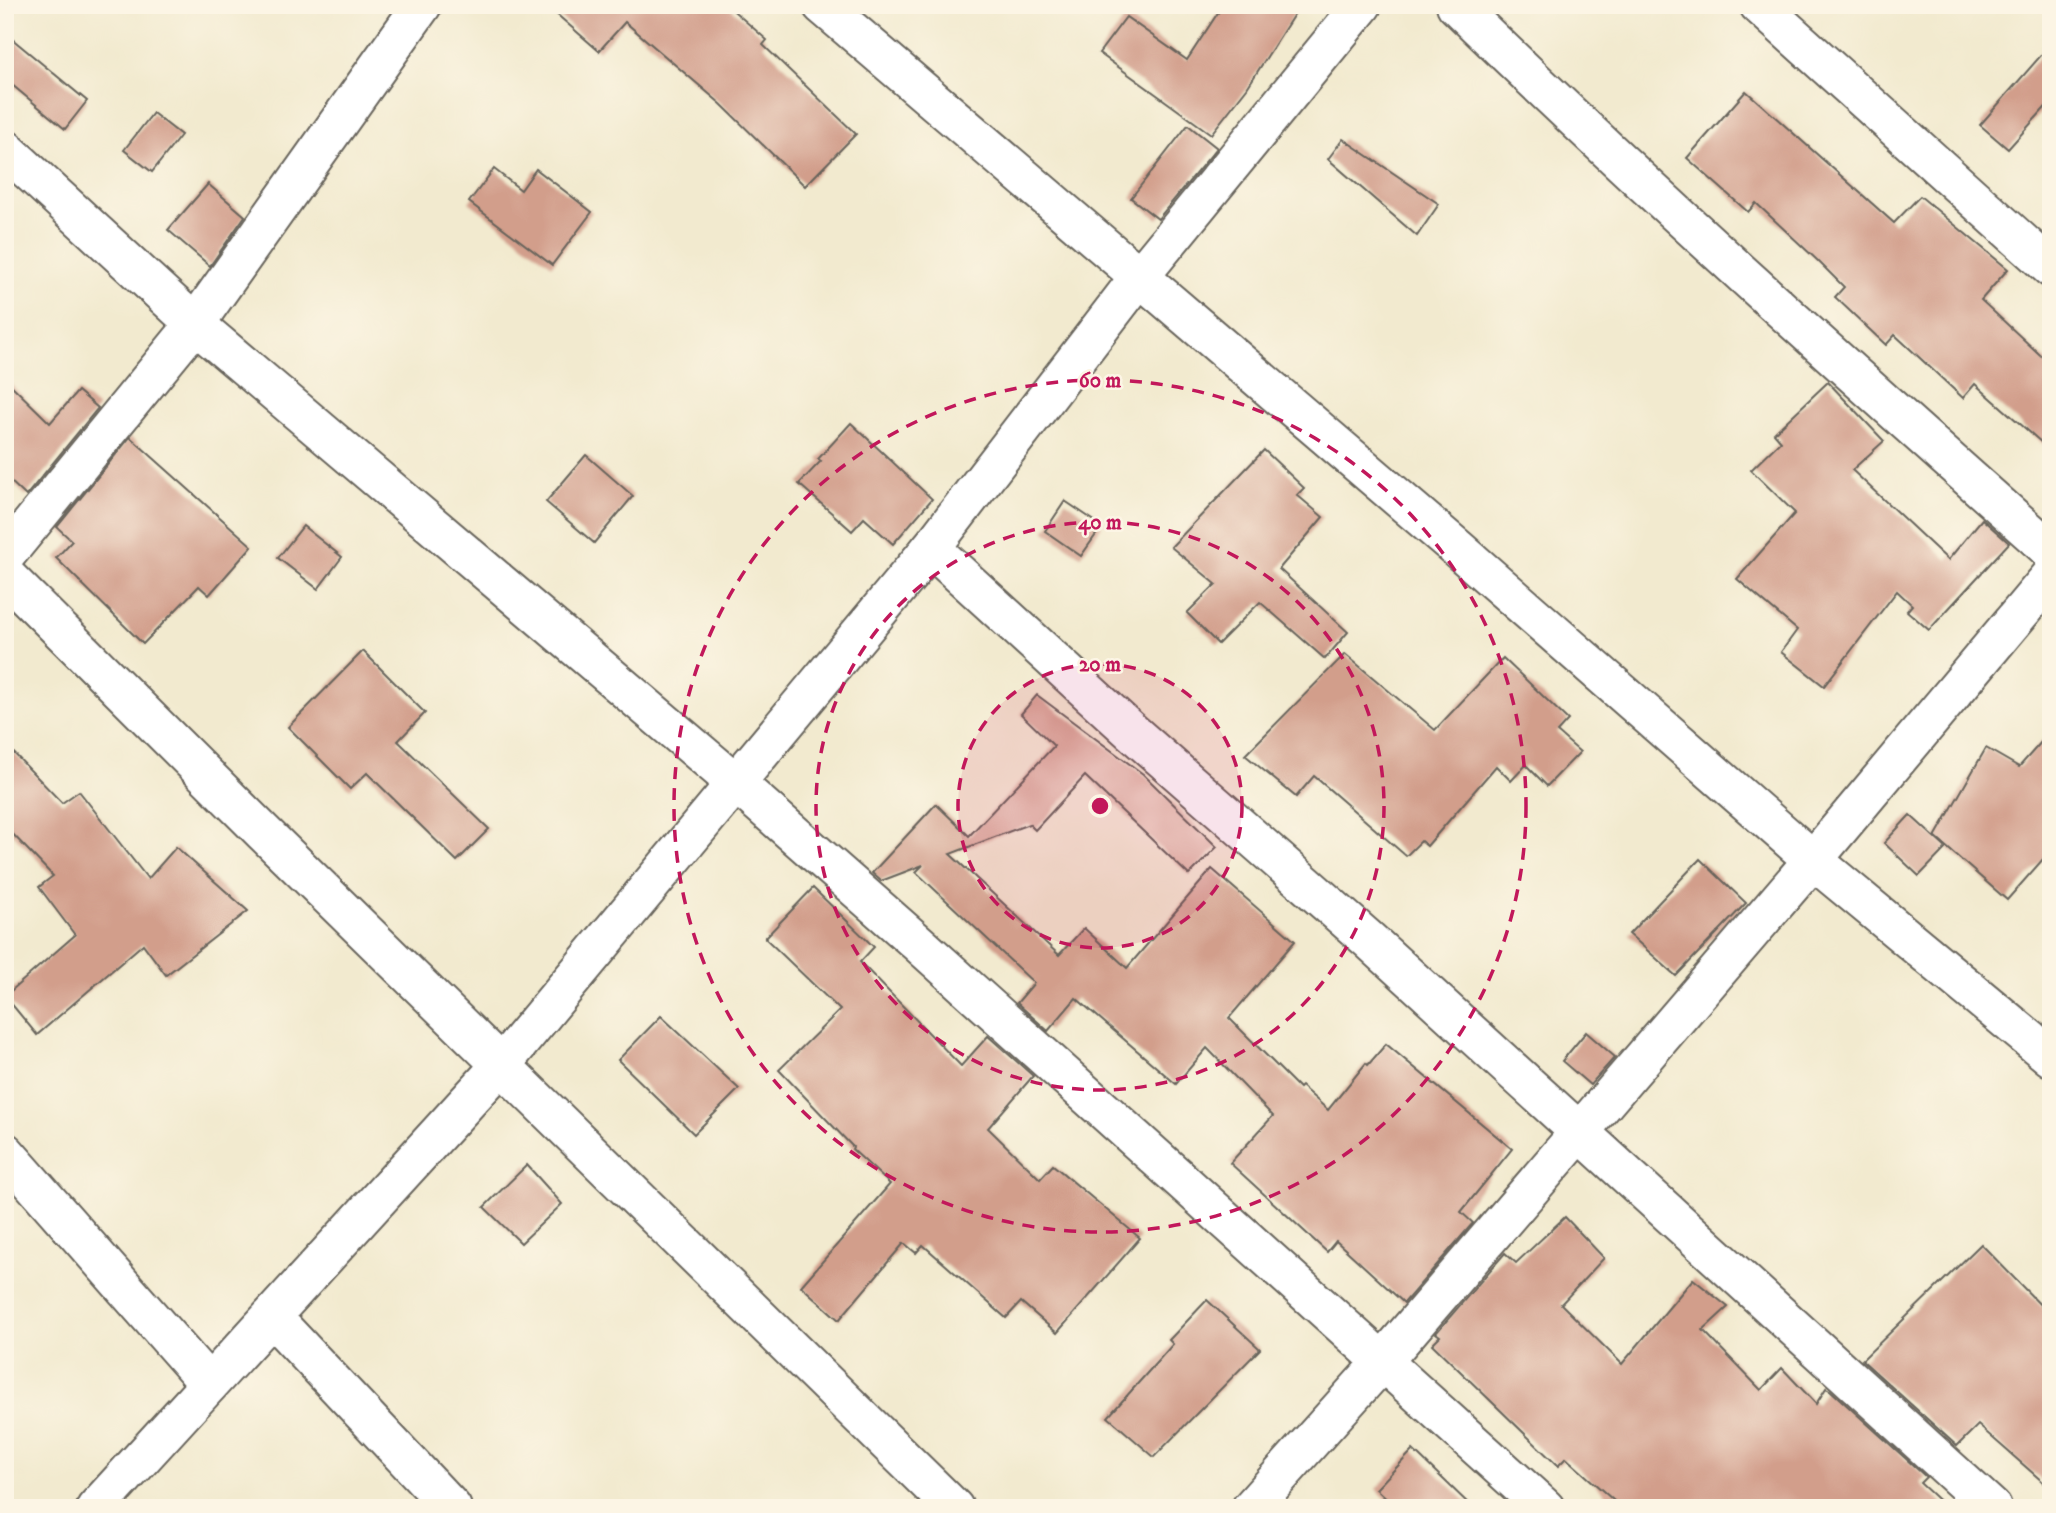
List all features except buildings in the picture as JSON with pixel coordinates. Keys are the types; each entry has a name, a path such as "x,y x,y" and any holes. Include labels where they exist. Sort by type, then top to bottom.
{"street":[{"path":"5,556 195,324 422,5"},
{"path":"822,5 1458,549 1812,860 2051,1056"},
{"path":"96,1508 501,1065 931,548 1140,276 1362,5"},
{"path":"1456,5 1591,136 1822,348 2051,551"},
{"path":"1759,5 2051,268"},
{"path":"5,149 195,324 737,784 1383,1360 1545,1508"},
{"path":"931,548 1142,741 1368,940 1992,1508"},
{"path":"5,575 263,832 954,1508"},
{"path":"1260,1505 1812,860 2051,576"},
{"path":"5,1152 209,1384"},
{"path":"272,1317 452,1508"}]}
